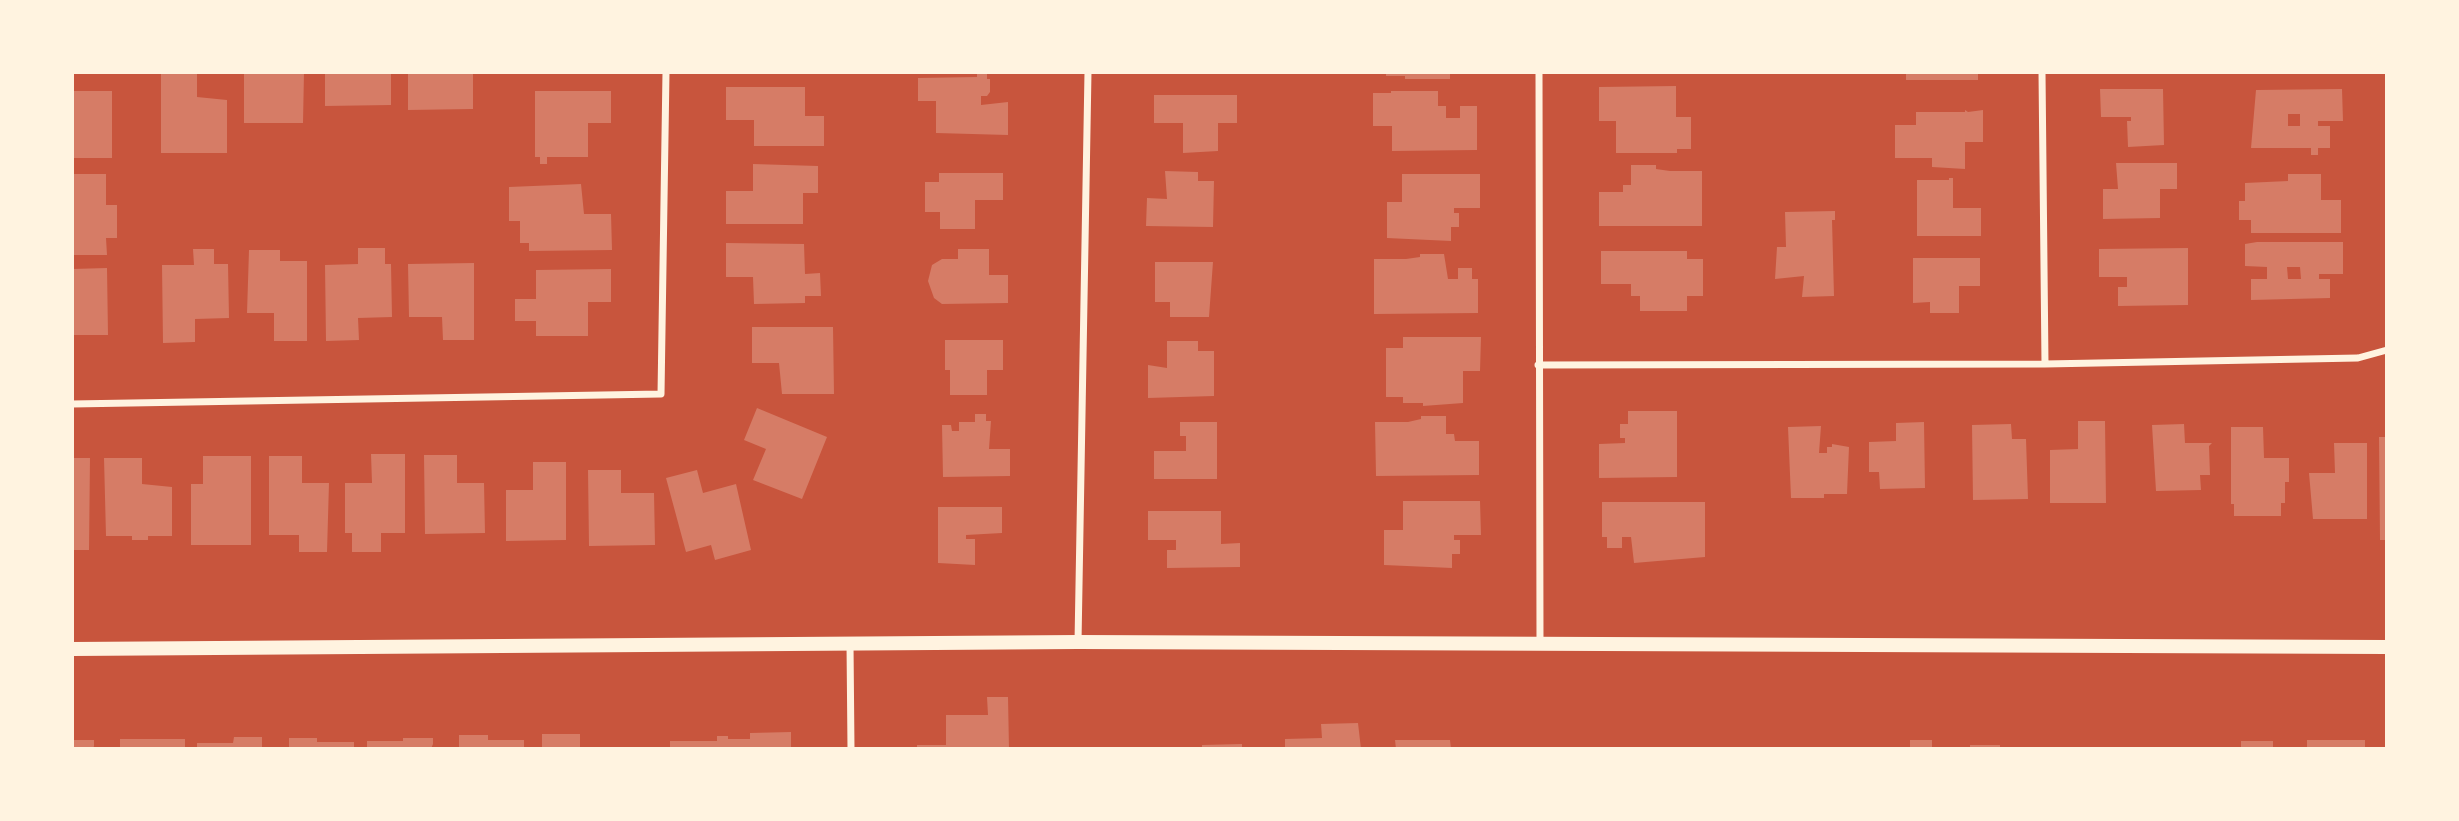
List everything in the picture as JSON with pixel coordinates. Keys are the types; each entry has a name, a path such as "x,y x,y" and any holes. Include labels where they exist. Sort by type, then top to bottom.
{"main road":[{"path":"72,649 1077,642 2385,649"}],"street":[{"path":"72,404 661,394 666,72"},
{"path":"1077,642 1088,72"},
{"path":"1539,72 1540,646"},
{"path":"2042,72 2045,364"},
{"path":"1538,365 2045,364 2358,358 2387,350"},
{"path":"850,644 851,749"}],"building":[{"path":"161,72 197,72 197,97 227,100 227,153 161,153"},
{"path":"304,72 303,123 244,123 244,73"},
{"path":"325,72 391,72 391,105 325,106"},
{"path":"408,72 473,72 473,109 408,110"},
{"path":"1386,72 1450,72 1450,79 1405,79 1405,76 1386,76"},
{"path":"1906,72 1978,72 1978,80 1906,80"},
{"path":"977,74 987,74 987,79 990,79 990,92 987,96 981,96 981,105 1008,102 1008,135 936,133 936,101 918,101 918,78 977,77"},
{"path":"1676,86 1676,117 1691,117 1691,149 1677,149 1677,153 1616,153 1616,121 1599,121 1599,87"},
{"path":"726,87 805,87 805,116 824,116 824,146 754,146 754,120 726,120"},
{"path":"2100,89 2163,89 2164,145 2128,147 2127,121 2131,121 2131,117 2101,117"},
{"path":"2342,89 2343,121 2318,121 2318,126 2330,126 2330,148 2318,148 2318,155 2311,155 2311,148 2251,148 2256,90","holes":["2288,114 2300,114 2300,126 2288,126"]},
{"path":"72,91 112,91 112,158 72,158"},
{"path":"535,91 611,91 611,123 588,123 588,157 547,157 547,164 540,164 540,157 535,157"},
{"path":"1438,91 1438,106 1446,106 1446,118 1460,118 1460,106 1477,106 1477,150 1392,151 1392,126 1373,126 1373,93"},
{"path":"1154,95 1237,95 1237,123 1218,123 1218,151 1183,153 1183,123 1154,123"},
{"path":"1983,110 1983,142 1965,142 1965,169 1932,167 1932,158 1895,158 1895,125 1916,125 1916,112"},
{"path":"2116,163 2177,163 2177,189 2160,189 2160,218 2103,219 2103,189 2118,189"},
{"path":"753,164 818,166 818,193 803,193 803,224 726,224 726,191 753,191"},
{"path":"1631,165 1656,165 1656,169 1670,171 1702,171 1702,226 1599,226 1599,192 1623,192 1623,185 1631,185"},
{"path":"1165,171 1198,172 1198,181 1214,181 1213,227 1146,226 1147,198 1167,199"},
{"path":"939,173 1003,173 1003,200 975,200 975,229 940,229 940,212 925,212 925,182 939,182"},
{"path":"72,174 106,174 106,205 117,205 117,238 106,238 107,255 72,255"},
{"path":"1402,174 1480,174 1480,208 1454,208 1454,213 1459,213 1459,227 1451,227 1451,241 1387,238 1387,202 1402,202"},
{"path":"2288,174 2321,174 2321,200 2341,200 2341,233 2251,233 2251,220 2239,220 2239,201 2245,201 2245,183 2288,181"},
{"path":"1953,178 1953,208 1981,208 1981,236 1917,236 1917,180"},
{"path":"581,184 584,214 611,214 612,250 529,251 529,243 520,243 520,221 509,221 509,187"},
{"path":"1835,211 1835,220 1832,220 1834,296 1802,297 1804,276 1775,279 1777,247 1786,247 1785,212"},
{"path":"2343,242 2343,274 2319,274 2319,279 2330,279 2330,298 2251,300 2251,279 2267,279 2267,267 2245,266 2245,244","holes":["2287,267 2300,267 2301,279 2288,279"]},
{"path":"726,243 804,244 805,274 820,273 821,296 805,296 805,303 754,304 753,277 726,277"},
{"path":"358,248 385,248 385,264 391,264 392,317 358,318 359,340 326,341 325,265 358,264"},
{"path":"2188,248 2188,305 2118,306 2118,287 2127,287 2127,277 2099,277 2099,249"},
{"path":"193,249 214,249 214,264 228,264 229,318 195,319 195,342 163,343 162,265 194,265"},
{"path":"958,249 989,249 989,275 1008,275 1008,303 942,304 934,298 928,281 932,265 942,259 958,259"},
{"path":"249,250 280,250 280,261 307,261 307,341 274,341 274,313 247,313"},
{"path":"1601,251 1687,251 1687,259 1703,259 1703,296 1687,296 1687,311 1640,311 1640,296 1631,296 1631,284 1601,284"},
{"path":"1420,254 1444,254 1448,279 1458,279 1458,268 1472,268 1472,279 1478,279 1478,313 1374,314 1374,259 1406,259 1420,257"},
{"path":"1913,258 1980,258 1980,286 1959,286 1959,313 1930,313 1930,302 1913,303"},
{"path":"1155,262 1213,262 1209,317 1170,317 1170,302 1155,302"},
{"path":"474,263 474,340 443,340 442,317 409,317 408,264"},
{"path":"107,268 108,335 72,335 72,269"},
{"path":"611,269 611,302 588,302 588,336 536,336 536,321 515,321 515,299 536,299 536,270"},
{"path":"752,327 833,327 834,394 782,394 779,363 752,363"},
{"path":"1403,337 1481,337 1480,371 1463,371 1463,403 1423,406 1423,403 1403,403 1403,397 1386,397 1386,348 1403,348"},
{"path":"945,340 1003,340 1003,370 987,370 987,395 950,395 950,370 945,370"},
{"path":"1167,341 1198,341 1198,351 1214,351 1214,396 1148,398 1148,365 1167,368"},
{"path":"757,408 827,437 802,499 753,480 766,449 744,440"},
{"path":"1628,411 1677,411 1677,477 1599,478 1599,444 1625,443 1625,438 1620,438 1620,424 1628,424"},
{"path":"975,414 986,414 986,421 991,421 989,449 1010,449 1010,476 943,477 942,425 951,425 952,431 959,431 959,422 975,422"},
{"path":"1421,416 1446,416 1446,434 1454,434 1455,441 1479,441 1479,475 1376,476 1375,422 1408,422 1421,419"},
{"path":"2078,421 2105,421 2106,503 2050,503 2050,450 2078,449"},
{"path":"1180,422 1217,422 1217,479 1154,479 1154,451 1186,451 1186,436 1180,436"},
{"path":"1924,422 1925,488 1880,489 1879,472 1869,472 1869,442 1896,441 1896,423"},
{"path":"2011,424 2012,439 2026,439 2028,499 1973,500 1972,425"},
{"path":"2184,424 2185,443 2212,443 2209,446 2210,475 2200,475 2201,490 2156,491 2152,425"},
{"path":"1821,426 1819,453 1827,453 1827,447 1832,447 1832,444 1849,447 1847,494 1824,494 1824,498 1791,498 1788,427"},
{"path":"2231,427 2263,427 2264,458 2289,458 2289,482 2285,482 2285,503 2281,503 2281,516 2234,516 2234,504 2231,504"},
{"path":"2379,437 2387,437 2387,540 2380,540"},
{"path":"2334,443 2367,443 2367,519 2313,519 2309,473 2335,473"},
{"path":"371,454 405,454 405,533 381,533 381,552 352,552 352,533 345,533 345,483 372,483"},
{"path":"424,455 457,455 457,483 484,483 485,533 425,534"},
{"path":"203,456 251,456 251,545 191,545 191,484 203,484"},
{"path":"269,456 302,456 302,483 329,483 327,552 299,552 299,535 269,535"},
{"path":"72,458 90,458 89,550 72,550"},
{"path":"104,458 142,458 142,484 172,487 172,536 148,536 148,540 132,540 132,536 106,536"},
{"path":"533,462 566,462 566,540 506,541 506,490 533,490"},
{"path":"588,470 621,470 621,493 654,493 655,545 589,546"},
{"path":"697,470 703,493 736,484 751,550 715,560 711,545 686,552 666,478"},
{"path":"1403,501 1480,501 1481,535 1454,535 1454,540 1460,540 1460,554 1452,554 1452,568 1384,565 1384,530 1403,530"},
{"path":"1602,502 1705,502 1705,557 1634,563 1631,537 1622,537 1622,548 1607,548 1607,537 1602,537"},
{"path":"938,507 1002,507 1002,533 966,535 966,539 975,539 975,565 938,563"},
{"path":"1148,511 1221,511 1221,544 1240,543 1240,567 1167,568 1167,550 1176,550 1176,540 1148,540"},
{"path":"987,697 1008,697 1009,749 917,749 917,745 946,745 946,715 988,715"},
{"path":"1358,723 1361,749 1285,749 1285,739 1322,738 1321,724"},
{"path":"791,732 791,748 786,749 670,749 670,741 717,741 717,736 750,739 750,733"},
{"path":"542,734 580,734 580,749 542,749"},
{"path":"459,735 488,735 488,740 524,740 524,749 459,749"},
{"path":"234,737 262,737 262,749 197,749 197,743 233,743"},
{"path":"289,738 317,738 317,742 354,742 354,749 289,749"},
{"path":"403,738 433,738 433,744 431,749 367,749 367,741 403,741"},
{"path":"120,739 185,739 185,749 120,749"},
{"path":"72,740 94,740 93,749 72,749"},
{"path":"1395,740 1450,740 1451,749 1396,749"},
{"path":"1910,740 1932,740 1932,749 1910,749"},
{"path":"2307,740 2365,740 2365,749 2307,749"},
{"path":"2241,741 2273,741 2273,749 2241,749"},
{"path":"1242,744 1242,749 1202,749 1202,745"},
{"path":"1970,745 2000,745 2000,749 1970,749"}]}
